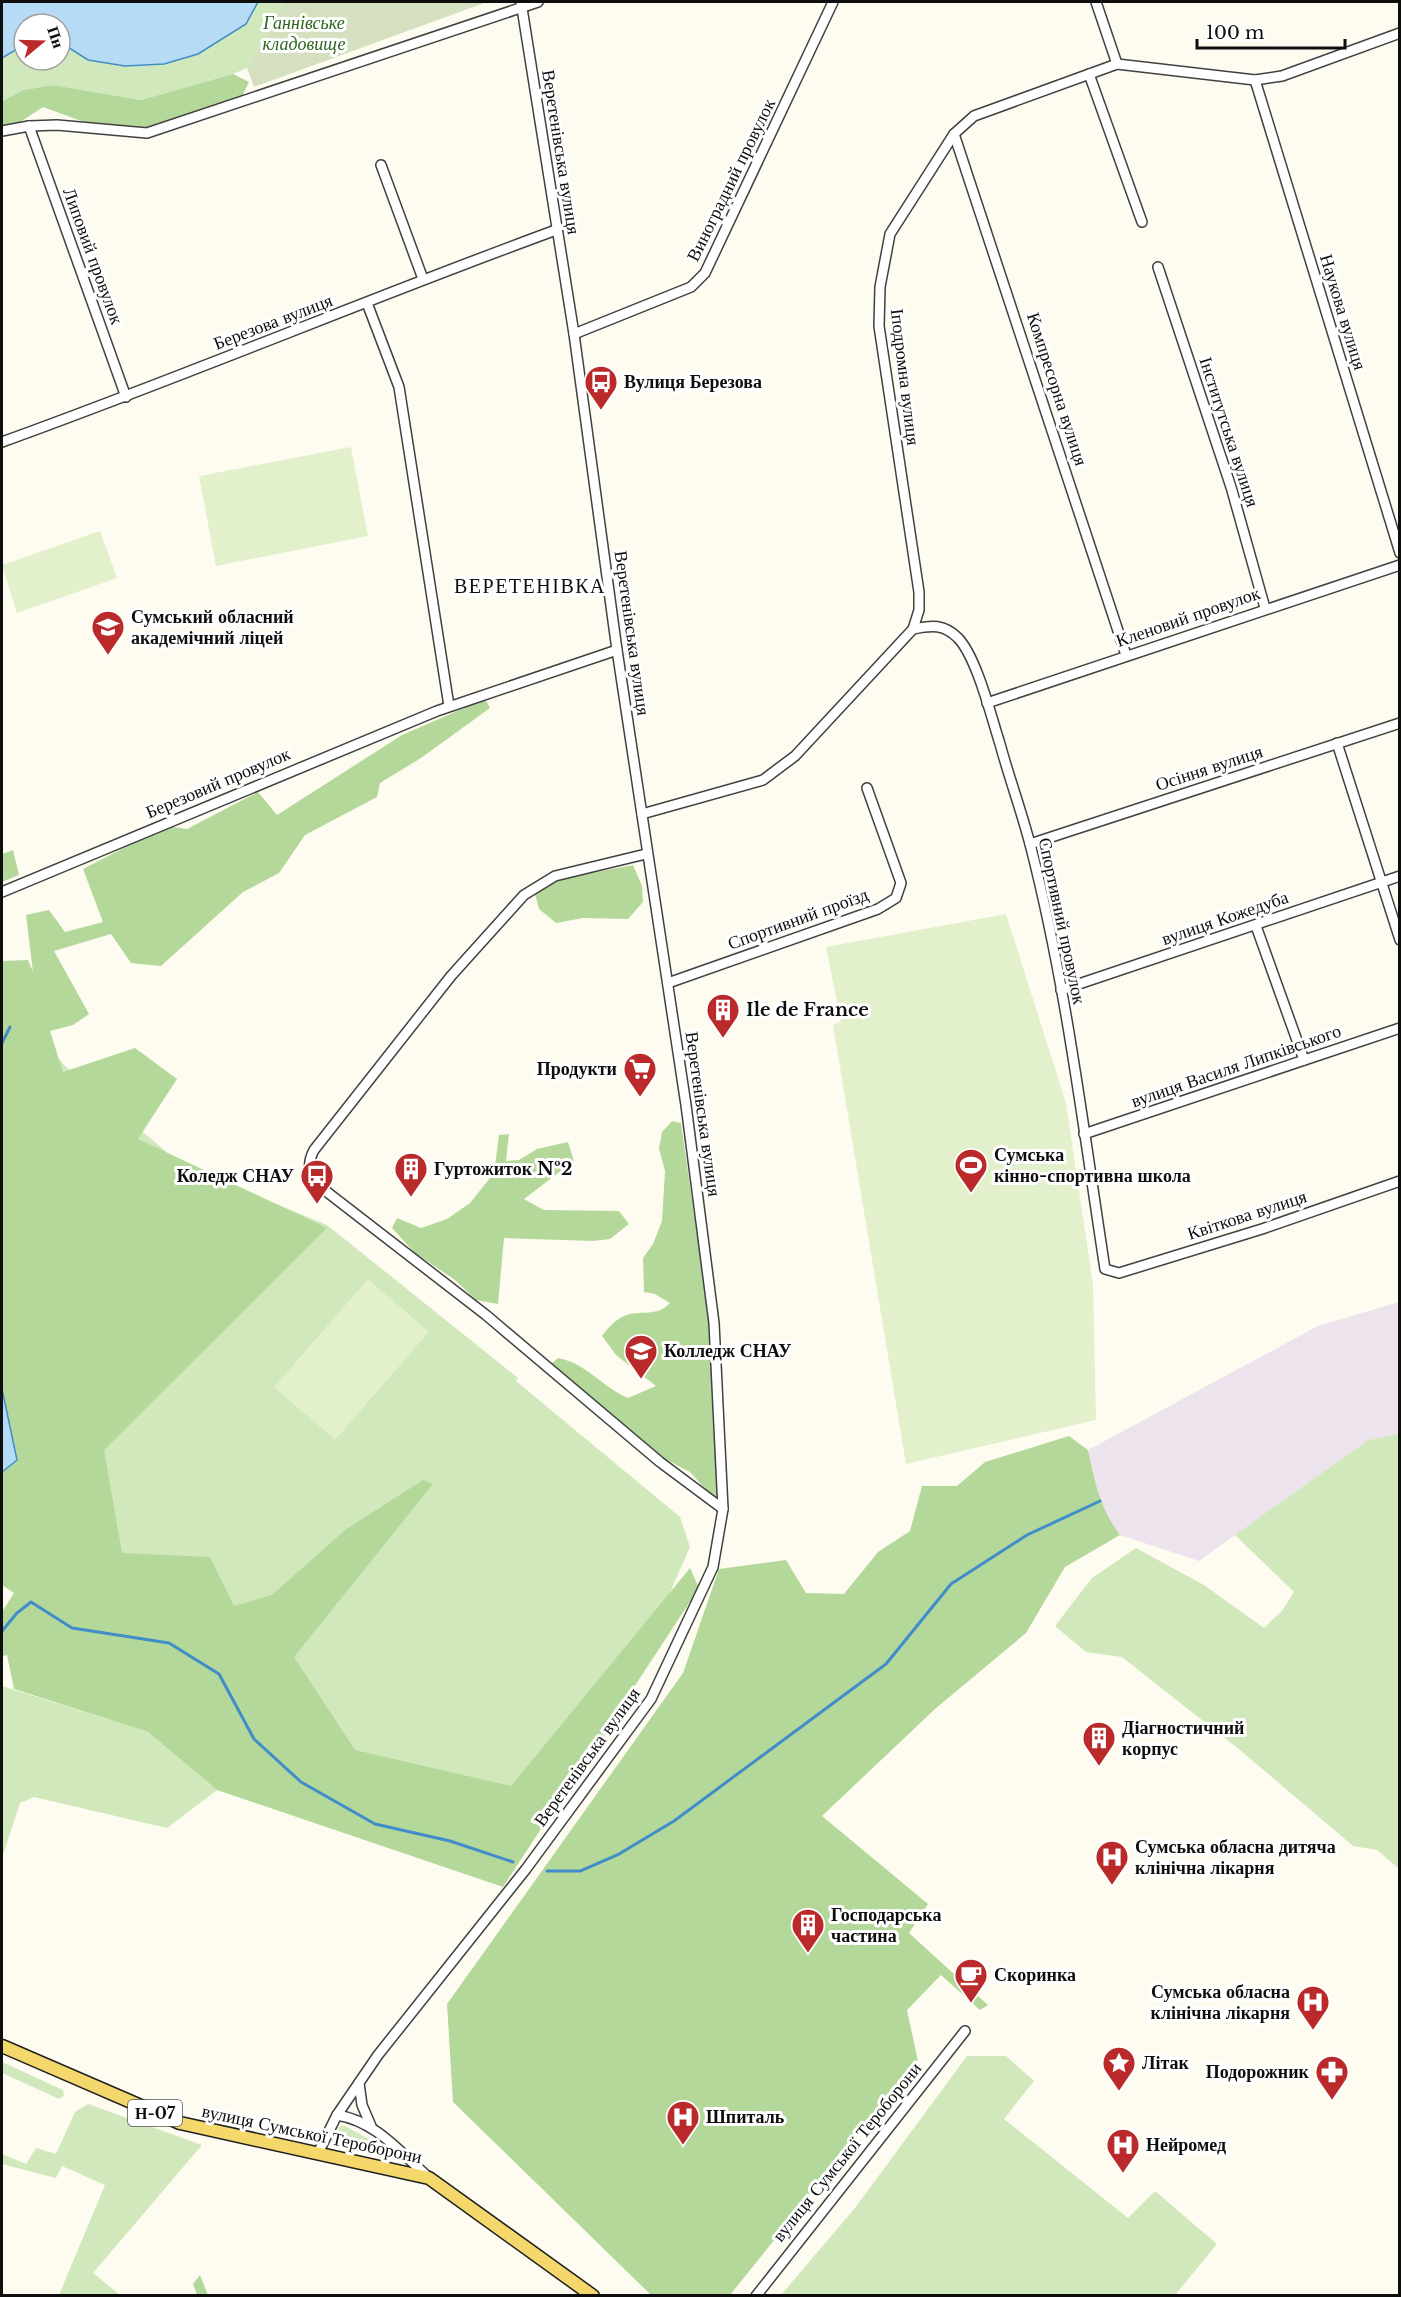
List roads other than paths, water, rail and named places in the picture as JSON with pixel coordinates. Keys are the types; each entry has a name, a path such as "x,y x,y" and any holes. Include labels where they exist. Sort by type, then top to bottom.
{"main road":[{"name":"вулиця Сумської Тероборони","path":"2,2046 180,2123 265,2144 318,2153 429,2178 593,2295"}],"street":[{"path":"2,131 29,126 57,125 147,133 521,4 538,2"},
{"name":"Виноградний провулок","path":"574,334 691,287 705,273 833,2"},
{"path":"1096,2 1117,64"},
{"name":"Веретенівська вулиця","path":"318,2153 337,2115 378,2055 526,1869 651,1699 713,1566 723,1509 714,1323 668,983 646,854 574,334 521,4"},
{"name":"Іподромна вулиця","path":"914,629 919,609 919,592 879,326 880,287 890,234 954,134 974,116 1117,64 1255,80 1282,76 1400,33"},
{"path":"1089,74 1142,222"},
{"name":"Наукова вулиця","path":"1255,80 1400,553"},
{"name":"Липовий провулок","path":"29,126 126,397"},
{"name":"Компресорна вулиця","path":"954,134 1126,655"},
{"path":"381,165 423,279"},
{"name":"Березова вулиця","path":"2,442 126,397 368,303 423,279 556,230"},
{"name":"Інститутська вулиця","path":"1158,267 1231,487 1265,608"},
{"path":"368,303 399,387 449,706"},
{"name":"Кленовий провулок","path":"987,703 1265,608 1400,565"},
{"name":"Спортивний провулок","path":"914,629 933,625 947,628 960,640 969,654 987,703 1030,844 1061,990 1105,1269"},
{"path":"642,814 763,780 795,756 914,629"},
{"name":"Березовий провулок","path":"2,892 193,810 449,706 617,650"},
{"name":"Осіння вулиця","path":"1030,844 1400,723"},
{"path":"1337,743 1400,940"},
{"name":"Спортивний проїзд","path":"668,983 878,909 896,898 901,882 867,788"},
{"path":"646,854 555,876 524,895 444,984 314,1150 309,1161 311,1178 327,1192 486,1315 660,1462 723,1509"},
{"name":"вулиця Кожедуба","path":"1061,990 1400,876"},
{"path":"1256,926 1304,1060"},
{"name":"вулиця Василя Липківського","path":"1084,1134 1400,1028"},
{"name":"Квіткова вулиця","path":"1105,1269 1119,1273 1262,1229 1400,1181"},
{"name":"вулиця Сумської Тероборони","path":"756,2295 965,2031"},
{"path":"359,2084 362,2104 371,2126"},
{"path":"337,2115 352,2117 371,2126 429,2178"}],"water":[{"path":"2,2 258,2 246,24 198,54 164,64 125,66 88,60 72,50 72,12 12,12 12,52 2,58"},
{"path":"2,1389 17,1460 2,1472"}],"waterway":[{"path":"2,1043 10,1027"},
{"path":"547,1871 580,1871 619,1854 674,1821 886,1664 951,1584 1027,1535 1100,1501"},
{"path":"2,1631 17,1613 31,1602 72,1628 169,1643 219,1674 254,1739 301,1782 375,1824 450,1841 513,1862"}],"place":[{"name":"Вулиця Березова","path":"601,411"},
{"name":"Сумський обласний академічний ліцей","path":"108,656"},
{"name":"Ile de France","path":"723,1039"},
{"name":"Продукти","path":"640,1098"},
{"name":"Сумська кінно-спортивна школа","path":"971,1194"},
{"name":"Гуртожиток №2","path":"411,1198"},
{"name":"Коледж СНАУ","path":"317,1205"},
{"name":"Колледж СНАУ","path":"641,1380"},
{"name":"Діагностичний корпус","path":"1099,1767"},
{"name":"Сумська обласна дитяча клінічна лікарня","path":"1112,1886"},
{"name":"Господарська частина","path":"808,1954"},
{"name":"Скоринка","path":"971,2004"},
{"name":"Сумська обласна клінічна лікарня","path":"1313,2031"},
{"name":"Літак","path":"1119,2092"},
{"name":"Подорожник","path":"1332,2101"},
{"name":"Шпиталь","path":"683,2146"},
{"name":"Нейромед","path":"1123,2174"}],"district":[{"name":"ВЕРЕТЕНІВКА","path":"530,586"}],"park label":[{"name":"Ганнівське кладовище","path":"304,33"}]}
